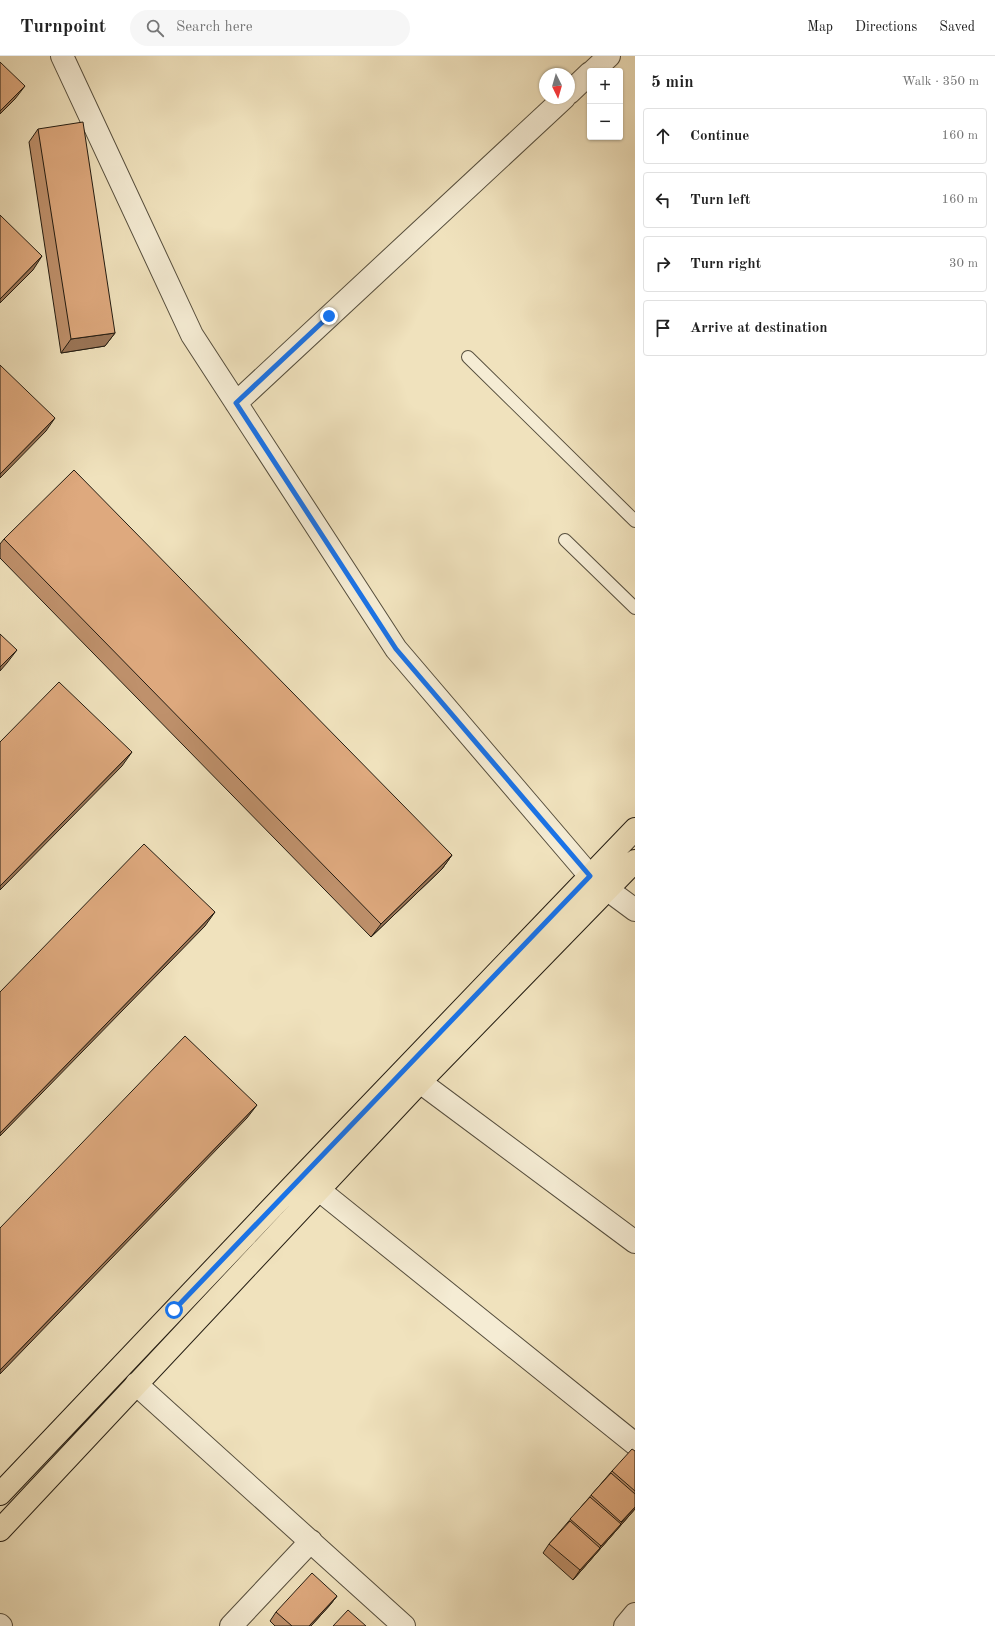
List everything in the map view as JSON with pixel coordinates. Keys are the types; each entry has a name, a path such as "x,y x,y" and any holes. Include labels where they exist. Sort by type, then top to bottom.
{"main road":[{"path":"0,1494 291,1187 635,829"},
{"path":"0,1530 420,1082 635,862"}],"street":[{"path":"62,56 192,335 396,649 590,876"},
{"path":"596,68 609,56"},
{"path":"575,88 587,77"},
{"path":"236,403 558,104"},
{"path":"608,890 635,910"},
{"path":"420,1082 635,1242"},
{"path":"319,1190 635,1444"},
{"path":"136,1384 404,1626"},
{"path":"231,1626 311,1541"},
{"path":"625,1626 635,1614"}],"lane":[{"path":"468,357 635,521"},
{"path":"564,540 635,608"}],"building":[{"path":"0,62 25,86 0,111"},
{"path":"83,122 115,333 71,339 38,129"},
{"path":"0,215 42,256 0,299"},
{"path":"0,365 55,418 0,474"},
{"path":"74,470 452,855 381,924 4,539"},
{"path":"0,634 17,650 0,667"},
{"path":"59,682 132,752 0,886 0,742"},
{"path":"144,844 215,912 0,1133 0,992"},
{"path":"185,1036 257,1105 0,1370 0,1228"},
{"path":"632,1449 635,1451 635,1491 612,1471"},
{"path":"611,1473 635,1494 635,1507 621,1522 591,1495"},
{"path":"590,1497 621,1524 601,1546 570,1519"},
{"path":"570,1521 600,1548 580,1570 549,1544"},
{"path":"312,1573 337,1596 309,1626 292,1626 276,1612"},
{"path":"348,1610 366,1626 333,1626"}],"route":[{"path":"174,1310 590,876 396,649 236,403 329,316"}]}
